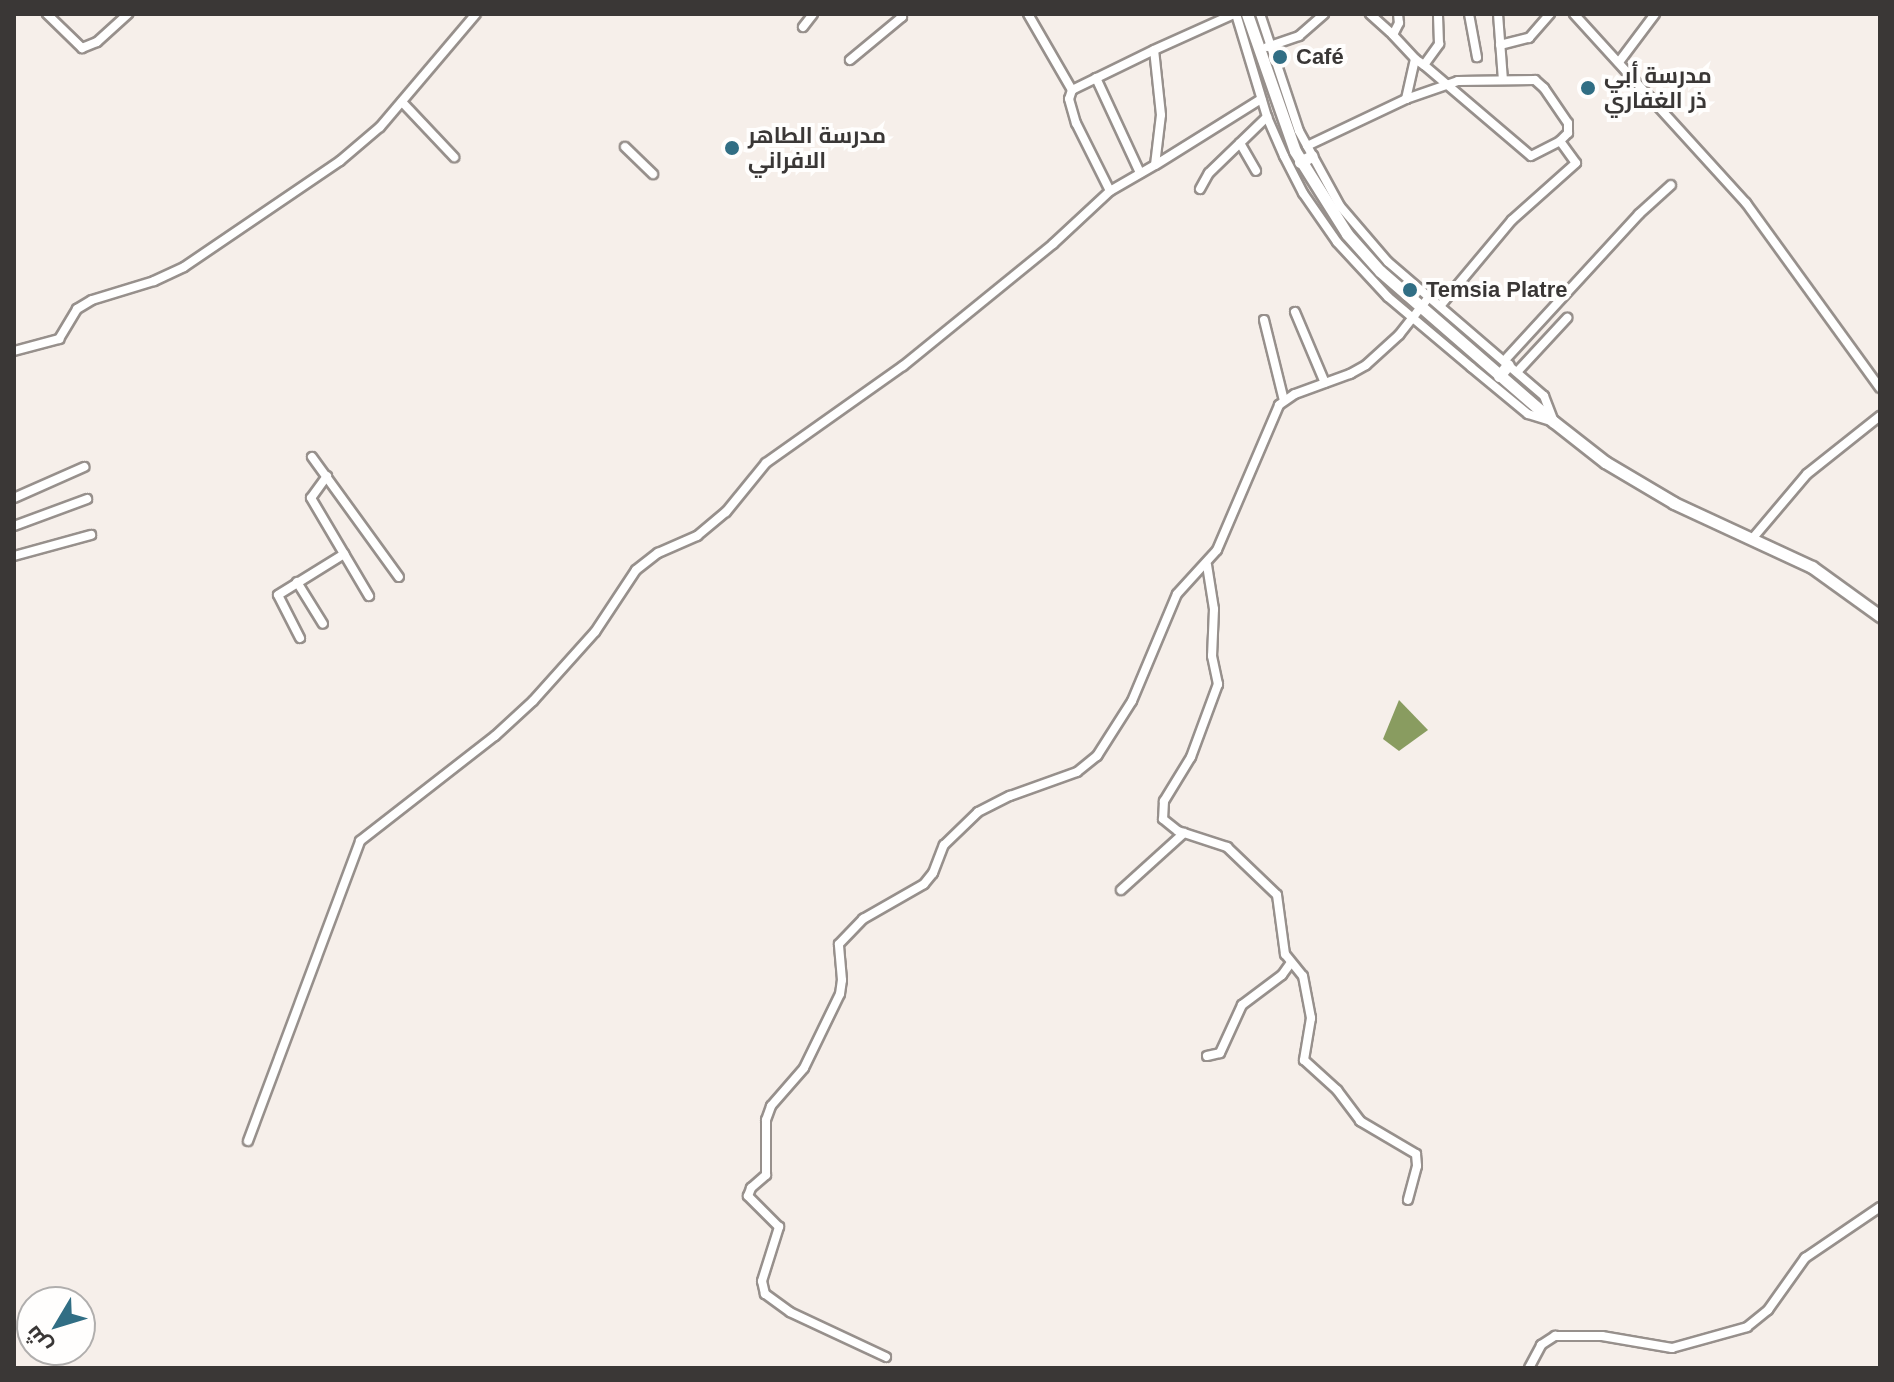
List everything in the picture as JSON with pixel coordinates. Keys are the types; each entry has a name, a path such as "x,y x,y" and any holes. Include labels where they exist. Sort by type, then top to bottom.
{"main road":[{"path":"1247,14 1252,51 1303,161 1326,204 1362,252 1420,307 1554,422 1643,486 1812,567 1880,616"},
{"path":"1314,211 1326,204"},
{"path":"1499,376 1510,366"}],"street":[{"path":"47,14 82,48 97,42 128,14"},
{"path":"14,351 54,342 83,305 172,274 340,161 375,132 476,14"},
{"path":"803,27 813,14"},
{"path":"1028,14 1072,90"},
{"path":"1110,191 1076,123 1069,99 1072,90 1235,14 1252,51 1267,117 1388,262 1544,396 1554,422"},
{"path":"1260,14 1303,161 1314,211 1361,271 1412,318 1528,414 1554,422"},
{"path":"1252,51 1299,36 1324,14"},
{"path":"1303,161 1406,99 1444,84 1529,79 1540,83 1569,127 1568,133 1560,141 1531,156 1444,84 1424,65 1415,59 1370,14"},
{"path":"1393,35 1399,23 1398,14"},
{"path":"1424,65 1439,44 1438,14"},
{"path":"1469,14 1477,57"},
{"path":"1498,14 1503,80"},
{"path":"1500,45 1529,38 1550,14"},
{"path":"1619,62 1655,14"},
{"path":"850,60 903,15"},
{"path":"1579,16 1746,203 1880,388"},
{"path":"1154,50 1161,115 1155,165"},
{"path":"1406,99 1415,59"},
{"path":"1096,78 1140,173"},
{"path":"248,1141 360,841 495,736 533,701 595,632 636,570 658,553 697,536 719,519 766,463 903,366 1053,244 1110,191 1261,99"},
{"path":"402,102 454,157"},
{"path":"1200,189 1209,173 1267,117"},
{"path":"1440,306 1512,220 1576,165 1560,141"},
{"path":"1240,143 1256,171"},
{"path":"625,147 653,174"},
{"path":"1510,366 1639,214 1671,185"},
{"path":"886,1357 790,1312 763,1291 779,1227 752,1203 748,1194 766,1175 766,1120 771,1106 804,1068 840,994 842,980 838,948 843,937 863,919 924,884 933,873 944,845 978,812 1010,796 1077,772 1097,756 1132,701 1177,594 1207,565 1254,469 1275,411 1284,401 1366,365 1389,345 1429,297"},
{"path":"1295,312 1325,383"},
{"path":"1510,366 1567,318"},
{"path":"1264,320 1284,401"},
{"path":"1752,539 1807,474 1880,416"},
{"path":"312,457 399,577"},
{"path":"14,498 84,467"},
{"path":"327,476 311,498 369,596"},
{"path":"14,526 87,499"},
{"path":"14,556 91,535"},
{"path":"300,638 278,595 344,554"},
{"path":"1207,565 1214,609 1211,650 1218,684 1191,757 1163,808 1166,824 1227,847 1277,895 1285,954 1290,964 1303,976 1311,1018 1304,1060 1337,1090 1360,1121 1416,1154 1417,1166 1408,1200"},
{"path":"297,582 323,624"},
{"path":"1121,890 1184,833"},
{"path":"1207,1056 1220,1053 1242,1005 1282,975 1290,964"},
{"path":"1529,1368 1541,1345 1555,1336 1602,1336 1672,1348 1747,1327 1768,1310 1805,1258 1880,1207"}],"shaded area":[{"path":"1399,700 1428,730 1399,751 1383,739"}],"place":[{"name":"Café","path":"1280,57"},
{"name":"مدرسة أبي ذر الغفاري","path":"1588,88"},
{"name":"مدرسة الطاهر الافراني","path":"732,148"},
{"name":"Temsia Platre","path":"1410,290"}]}
